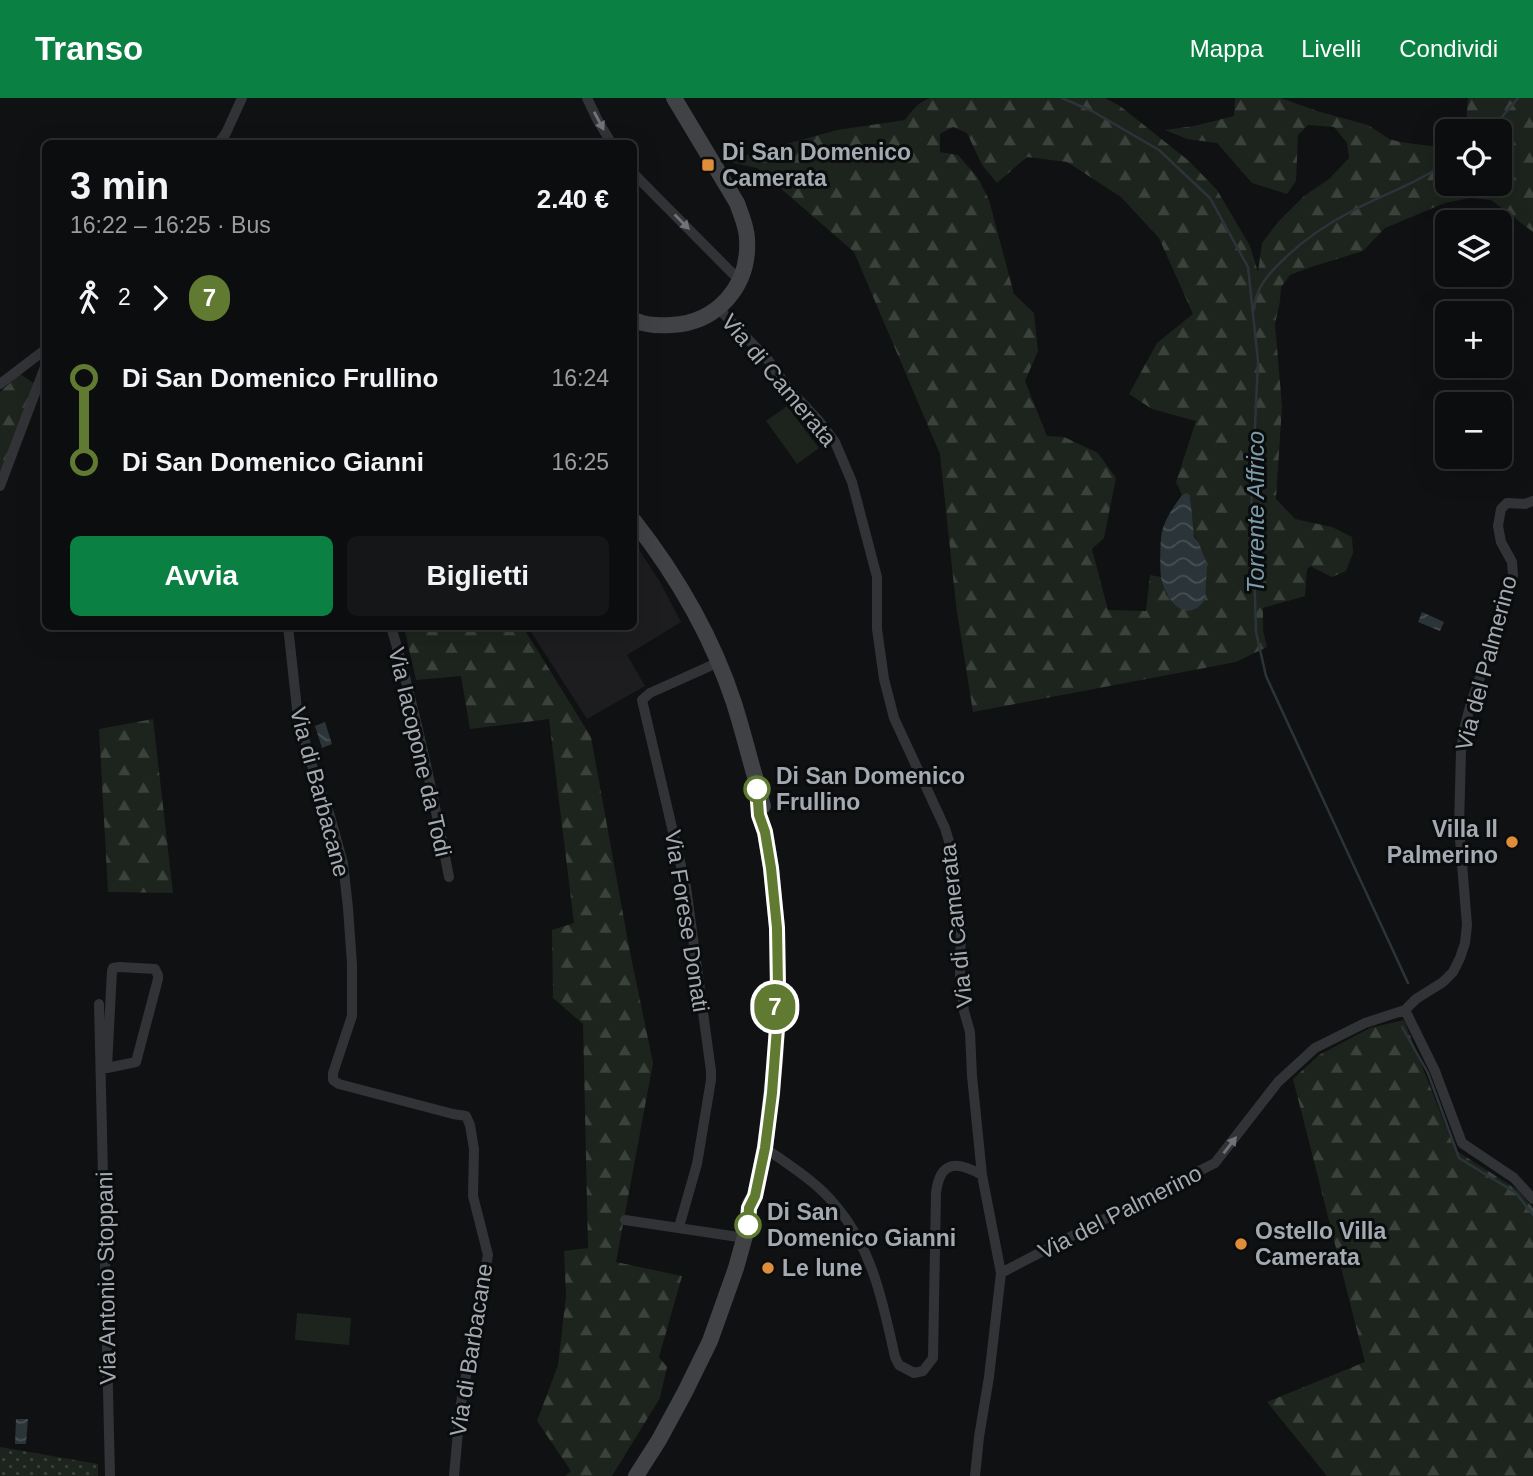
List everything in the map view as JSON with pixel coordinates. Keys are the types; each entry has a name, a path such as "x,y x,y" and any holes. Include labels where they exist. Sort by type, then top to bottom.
{"main road":[{"path":"637,321 660,326 682,325 699,320 719,309 740,281 746,258 747,239 737,203 674,98"},
{"path":"636,1476 659,1440 710,1341 736,1268 749,1221 754,1214 775,1062 775,999 778,988 777,928 765,832 767,825 737,714 719,662 685,594 637,525"}],"street":[{"path":"221,140 242,98"},
{"path":"587,98 609,140"},
{"name":"Via di Camerata","path":"637,177 740,281"},
{"name":"Via di Camerata","path":"719,309 768,360 787,387 835,442 852,482 877,577 877,629 884,679 894,718 945,828 953,855 961,922 960,976 964,1011 970,1032 982,1175 1001,1273 975,1476"},
{"path":"0,384 42,352"},
{"path":"0,486 42,375"},
{"name":"Via del Palmerino","path":"1001,1273 1215,1163 1278,1082 1315,1048 1364,1023 1405,1010 1453,972 1461,958 1467,925 1459,827 1460,764 1464,729 1513,575 1512,562 1501,542 1498,526 1501,509 1507,503 1525,504 1533,501"},
{"name":"Via di Barbacane","path":"288,630 298,718 340,851 348,908 352,1016 332,1073 334,1080 339,1084 461,1114 466,1116 470,1125 474,1149 473,1196 488,1255 460,1409 454,1476"},
{"name":"Via Iacopone da Todi","path":"392,630 433,791 449,877"},
{"name":"Via Forese Donati","path":"679,1227 697,1164 711,1071 686,887 642,700 650,693 719,662"},
{"name":"Via Antonio Stoppani","path":"101,1079 107,1079 107,1068 112,971 113,968 155,969 158,979 136,1062 107,1068"},
{"name":"Via Antonio Stoppani","path":"99,1004 110,1476"},
{"path":"1405,1010 1435,1071 1462,1143 1514,1178 1533,1199"},
{"path":"765,1148 791,1166 835,1205 850,1225 875,1275 895,1357 899,1365 914,1373 923,1371 933,1358 937,1180 948,1167 954,1165 982,1175"},
{"path":"761,1166 791,1166"},
{"path":"625,1220 745,1238"}],"shaded area":[{"path":"637,547 681,622 627,655 645,686 587,719 530,630 637,630"}],"green space":[{"path":"930,98 1105,98 1120,106 1189,161 1217,190 1250,246 1258,272 1262,243 1304,196 1329,179 1349,158 1347,143 1334,127 1308,125 1298,135 1296,181 1287,194 1252,183 1217,143 1187,139 1165,130 1234,116 1235,98 1281,98 1368,125 1389,139 1435,147 1435,196 1512,196 1512,119 1467,119 1468,98 1533,98 1533,232 1512,216 1512,210 1504,210 1491,200 1470,198 1445,203 1385,228 1363,251 1290,275 1281,287 1275,324 1282,406 1276,499 1295,519 1332,527 1352,537 1353,553 1346,571 1332,577 1310,566 1307,570 1305,596 1263,608 1263,630 1267,647 1236,662 973,712 956,605 940,454 854,252 757,168 725,161 837,130 905,120 916,107","holes":["953,127 967,133 982,165 997,183 1027,157 1067,162 1121,197 1159,238 1193,314 1157,343 1129,394 1152,409 1196,421 1176,482 1182,495 1186,493 1191,499 1192,528 1199,543 1167,596 1161,577 1150,575 1146,611 1108,610 1092,549 1104,538 1116,478 1098,453 1064,437 1047,436 1025,381 1038,351 1034,313 1014,294 989,200 978,178 958,155 940,152 940,134"]},
{"path":"20,374 40,387 0,472 0,392"},
{"path":"787,406 819,448 797,464 766,421"},
{"path":"405,630 525,630 591,737 653,1063 616,1262 682,1276 659,1357 667,1367 660,1398 612,1476 565,1476 571,1471 537,1421 558,1365 566,1296 564,1251 588,1248 583,1024 553,998 552,930 574,923 549,719 470,729 461,676 416,680"},
{"path":"153,719 173,893 108,892 99,729"},
{"path":"1404,1020 1455,1150 1518,1190 1533,1208 1533,1476 1327,1476 1267,1402 1365,1362 1293,1079 1319,1055 1370,1028"},
{"path":"297,1313 351,1318 349,1345 295,1340"},
{"path":"0,1447 98,1464 98,1476 0,1476"}],"water":[{"path":"1186,493 1190,495 1194,537 1199,543 1207,566 1205,600 1197,608 1190,610 1184,610 1173,603 1163,583 1160,569 1163,527 1175,505"},
{"path":"1422,612 1444,622 1440,631 1418,622"},
{"path":"325,722 332,744 322,748 315,726"},
{"path":"16,1419 28,1419 26,1444 15,1444"}],"waterway":[{"name":"Torrente Affrico","path":"1062,98 1092,111 1159,150 1210,198 1248,267 1258,361 1250,534 1254,562 1256,632 1266,676 1408,983"},
{"path":"1500,119 1518,98"},
{"path":"1254,310 1257,295 1267,276 1307,239 1343,216 1435,170"},
{"name":"Torrente Affrico","path":"1402,1027 1428,1073 1459,1158 1516,1193 1533,1215"}],"bus line":[{"name":"7","path":"748,1225 748,1212 755,1196 765,1148 772,1093 777,1028 775,999 778,988 777,928 771,868 759,815 757,789"}],"place":[{"name":"Di San Domenico Camerata","path":"708,165"},
{"name":"Di San Domenico Frullino","path":"757,789"},
{"name":"Villa Il Palmerino","path":"1512,842"},
{"name":"Di San Domenico Gianni","path":"748,1225"},
{"name":"Ostello Villa Camerata","path":"1241,1244"},
{"name":"Le lune","path":"768,1268"}]}
